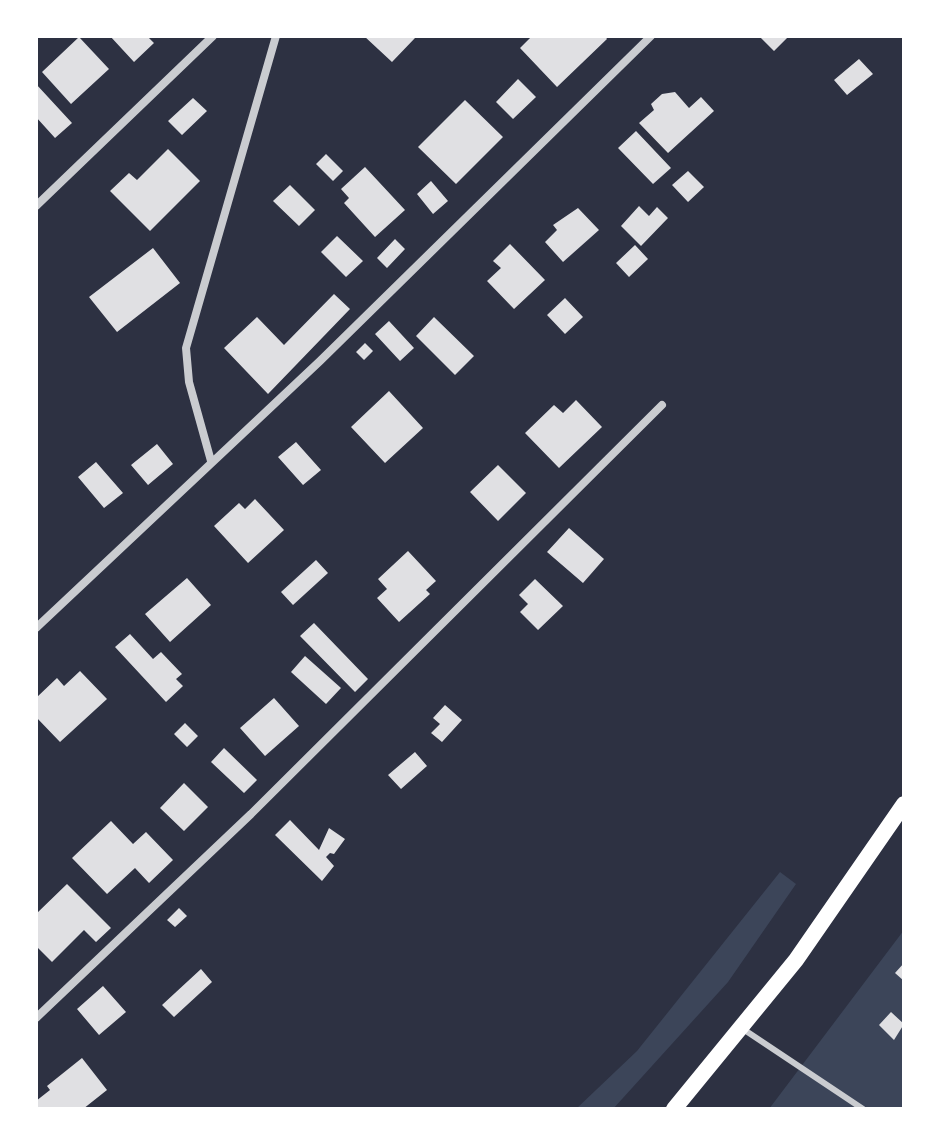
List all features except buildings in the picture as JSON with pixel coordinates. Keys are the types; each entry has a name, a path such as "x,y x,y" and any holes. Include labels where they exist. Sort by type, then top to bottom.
{"main road":[{"path":"674,1109 796,960 904,804"}],"street":[{"path":"36,206 213,36"},
{"path":"211,461 189,382 186,348 276,36"},
{"path":"36,628 320,361 651,36"},
{"path":"36,1018 251,814 662,405"}],"lane":[{"path":"740,1027 863,1109"}],"shaded area":[{"path":"780,872 796,884 728,982 613,1109 576,1109 637,1051"},
{"path":"904,930 904,1109 769,1109"}]}
